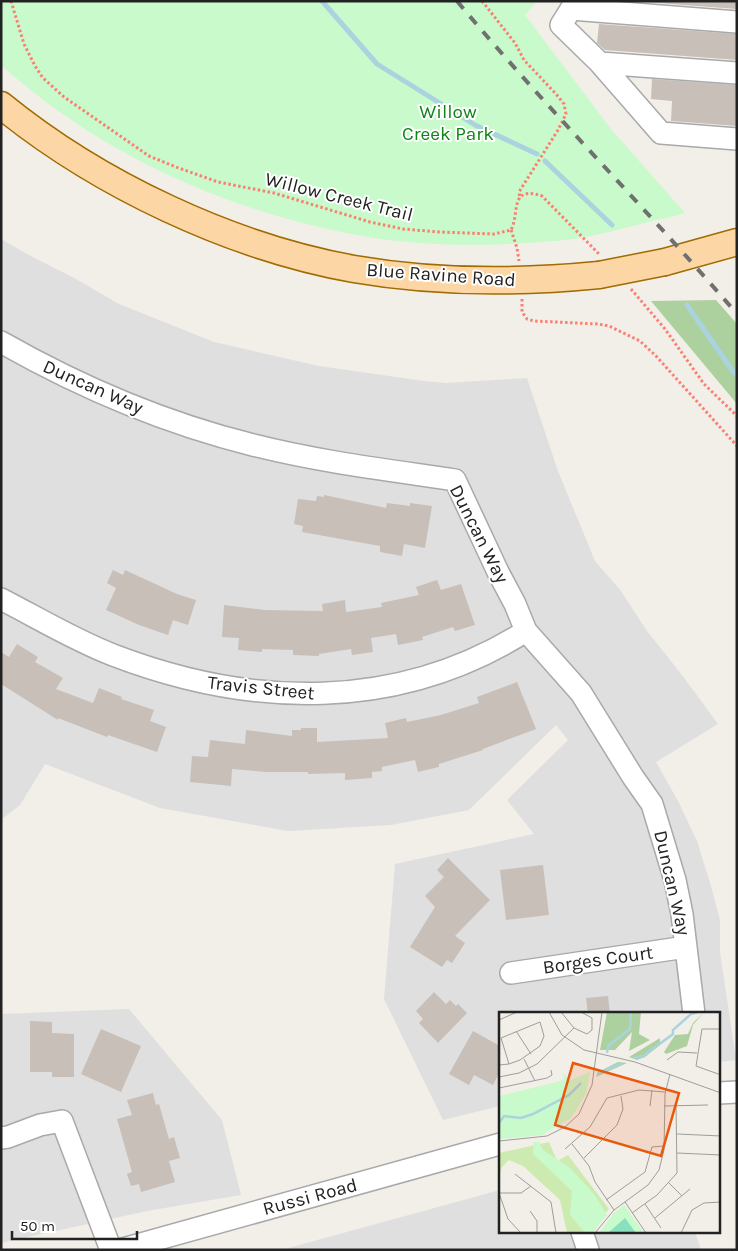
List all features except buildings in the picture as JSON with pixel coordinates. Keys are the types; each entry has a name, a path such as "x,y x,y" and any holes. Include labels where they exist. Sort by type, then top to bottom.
{"main road":[{"name":"Blue Ravine Road","path":"1,105 18,119 108,177 202,224 306,258 353,269 430,278 522,280 602,268 665,262 737,242"}],"street":[{"path":"737,22 573,5 562,25 600,63 661,133 737,139"},
{"path":"600,63 737,73"},
{"name":"Duncan Way","path":"1,342 36,362 96,391 158,416 206,432 303,456 456,480 526,631 581,693 652,804 675,880 694,1012"},
{"name":"Travis Street","path":"1,599 74,637 111,654 152,669 194,681 289,694 333,694 384,687 425,678 478,658 526,631"},
{"name":"Borges Court","path":"510,973 686,947"},
{"path":"720,1093 737,1092"},
{"path":"1,1138 8,1138 40,1125 62,1122 110,1250"},
{"name":"Russi Road","path":"119,1250 499,1144"},
{"path":"583,1234 588,1250"}],"path":[{"name":"Willow Creek Trail","path":"11,1 24,44 43,78 64,97 149,156 218,182 274,193 370,222 440,232 494,234 511,230"},
{"path":"482,1 515,43 524,60 564,104 566,114 519,192 520,199"},
{"path":"602,268 582,236 542,196 532,193 524,195 517,202 514,224 511,230 517,248 522,280 522,312 528,319 609,326 640,341 656,356 737,446"},
{"path":"630,289 665,329 704,384 737,416"}],"shaded area":[{"path":"1,239 119,304 214,342 319,366 424,381 446,383 527,378 558,471 595,561 621,591 647,631 718,724 656,762 678,801 697,841 711,886 720,920 720,952 736,1060 720,1062 720,1012 499,1012 499,1106 443,1120 384,999 395,864 534,834 507,800 568,740 556,725 469,810 391,825 288,831 160,808 45,764 20,805 1,820"},
{"path":"129,1009 222,1120 241,1195 147,1211 1,1243 1,1014"},
{"path":"499,1190 499,1234 696,1234 701,1250 281,1250"}],"green space":[{"name":"Willow Creek Park","path":"1,1 537,1 525,15 611,129 685,213 609,232 566,240 487,245 419,243 374,238 323,228 273,215 223,198 175,178 128,155 84,128 41,98 1,65"},
{"path":"716,300 737,324 737,404 651,301"}],"waterway":[{"path":"322,1 377,64 475,125 537,154"},
{"path":"545,161 612,225"},
{"path":"687,305 737,375"}],"railway":[{"path":"457,1 526,81 737,314"}]}
